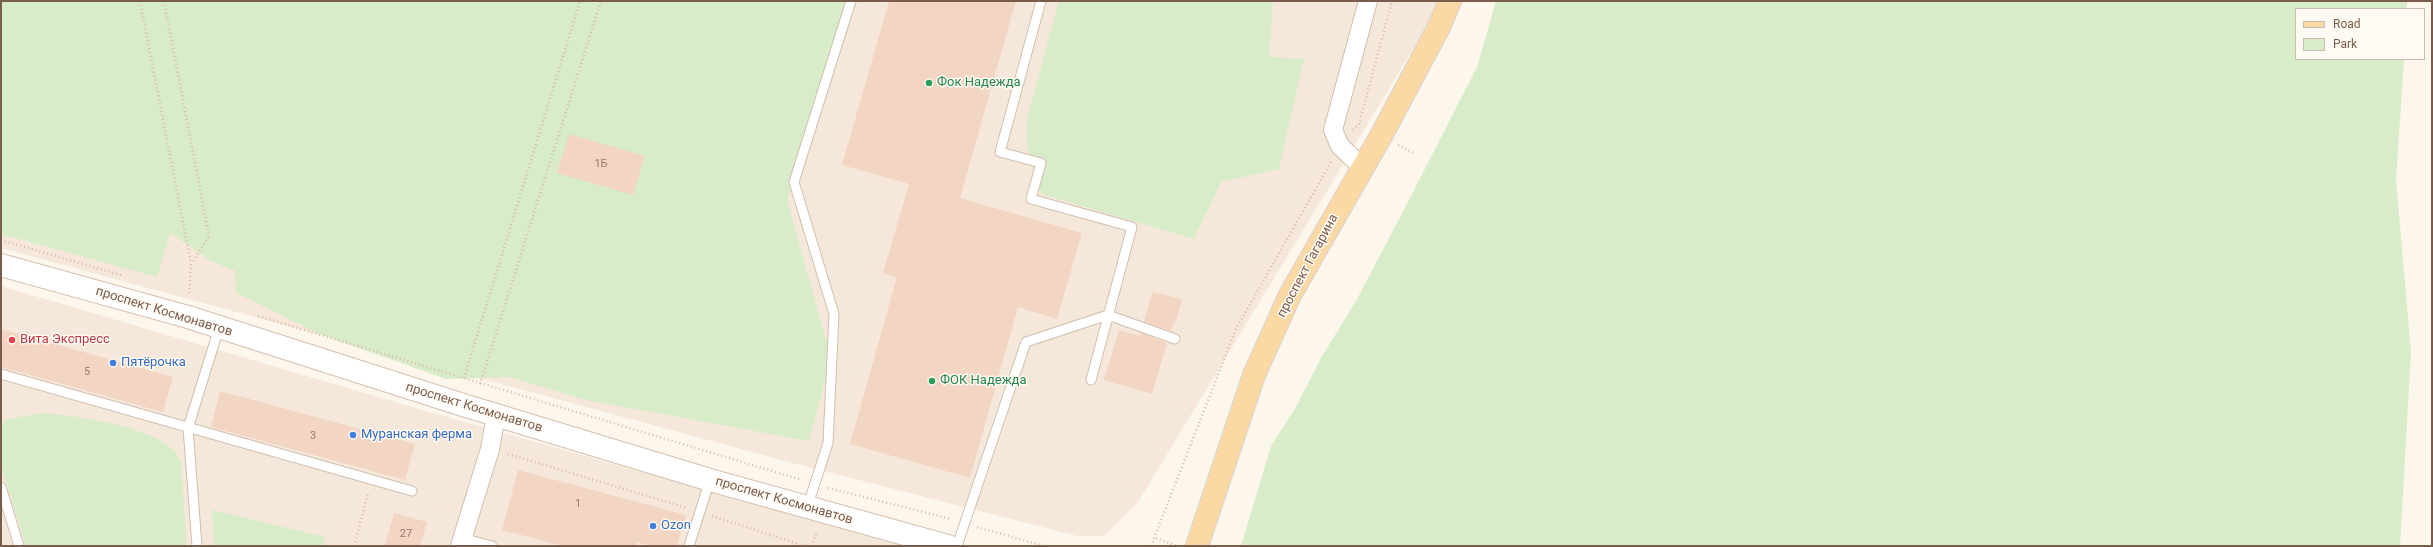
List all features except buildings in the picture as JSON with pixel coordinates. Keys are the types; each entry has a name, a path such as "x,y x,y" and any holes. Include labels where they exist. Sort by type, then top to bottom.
{"main road":[{"name":"проспект Гагарина","path":"1197,546 1254,375 1290,295 1439,27 1450,1"},
{"name":"проспект Космонавтов","path":"1,265 188,317 496,415 710,480 948,546"}],"street":[{"path":"1362,167 1340,146 1333,130 1368,1"},
{"path":"461,542 490,449 496,415"}],"lane":[{"path":"807,508 828,443 834,314 794,182 851,1"},
{"path":"1041,1 1000,152 1040,163 1031,199 1132,227 1091,380"},
{"path":"958,546 964,523 1026,342 1108,315 1175,339"},
{"path":"197,546 188,428 219,328"},
{"path":"1,374 412,491"},
{"path":"689,546 710,480"},
{"path":"1,487 19,546"},
{"path":"461,542 492,546"}],"path":[{"path":"140,1 191,264 188,317"},
{"path":"164,1 209,236 191,264"},
{"path":"580,1 464,378 816,484 964,523 1044,546"},
{"path":"480,384 602,1"},
{"path":"1151,546 1156,538 1236,329 1340,146 1359,124 1392,1"},
{"path":"490,449 700,512 805,546"},
{"path":"354,546 371,480"},
{"path":"1156,538 1178,546"}],"shaded area":[{"path":"1,1 1440,1 1438,8 1138,502 1104,536 1077,536 785,461 1,248"},
{"path":"1,286 419,409 903,546 1,546"}],"green space":[{"path":"1,1 845,1 787,200 831,358 809,441 586,400 509,377 446,379 322,335 236,293 235,271 211,261 170,233 157,277 1,234"},
{"path":"1059,1 1273,1 1269,57 1304,59 1279,169 1221,182 1194,239 1041,194 1026,143 1027,119"},
{"path":"1496,1 2407,1 2407,8 2295,8 2295,60 2404,60 2396,180 2411,352 2400,546 1241,546 1271,446 1296,407 1321,358 1356,301 1477,67"},
{"path":"42,413 96,420 118,425 139,431 158,439 172,449 180,460 181,464 186,546 26,546 2,469 1,425 7,419"},
{"path":"212,510 325,537 324,546 214,546"}],"place":[{"name":"Фок Надежда","path":"929,83"},
{"name":"Вита Экспресс","path":"12,340"},
{"name":"Пятёрочка","path":"113,363"},
{"name":"ФОК Надежда","path":"932,381"},
{"name":"Муранская ферма","path":"353,435"},
{"name":"Ozon","path":"653,526"}]}
